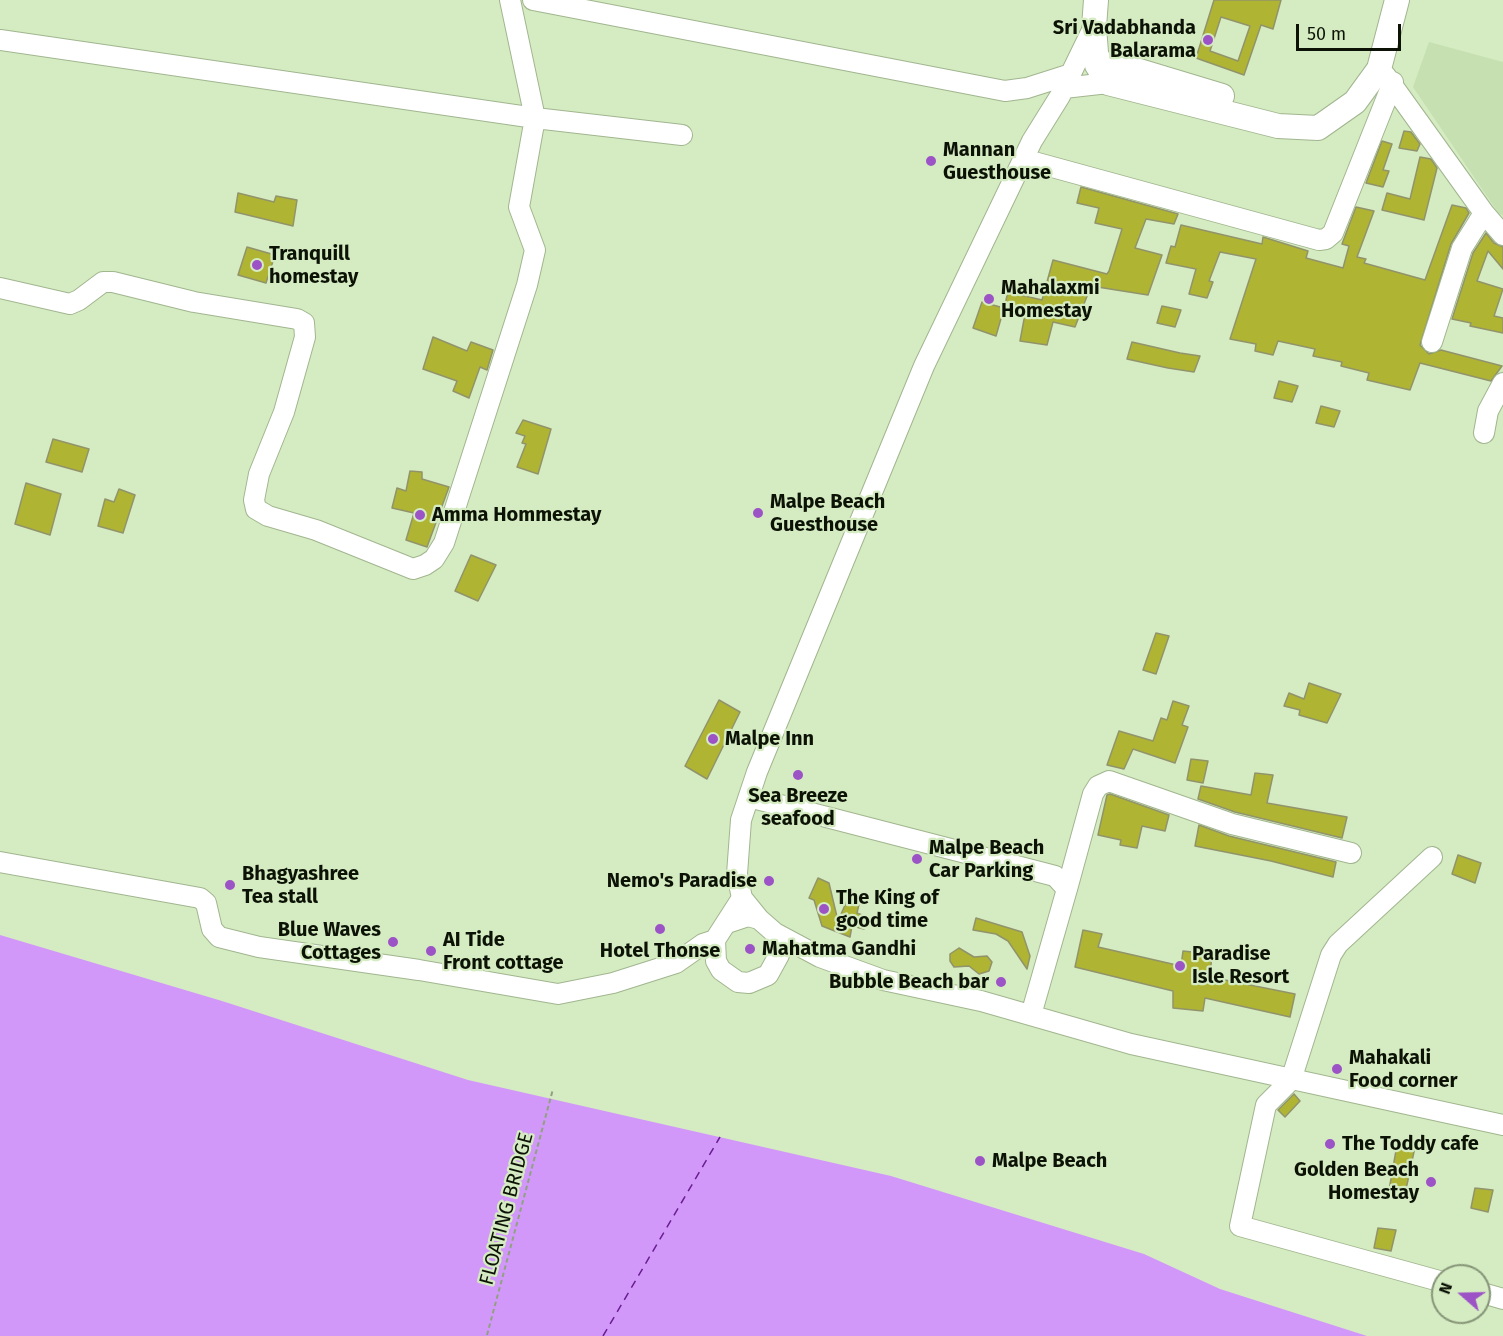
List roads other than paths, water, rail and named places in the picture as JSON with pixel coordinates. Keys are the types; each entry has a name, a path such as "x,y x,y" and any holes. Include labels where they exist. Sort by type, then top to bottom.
{"main road":[{"path":"1096,0 1094,27 1102,74"},
{"path":"1102,74 1116,64 1252,105 1308,115 1343,92 1364,62 1381,0"},
{"path":"1102,74 1278,126 1318,128 1355,102 1386,75 1397,0"}],"street":[{"path":"0,288 70,304 80,300 103,282 113,282 194,302 297,319 304,324 305,337 284,412 259,474 254,500 256,509 268,516 316,530 413,569 434,559 444,543 527,285 535,250 519,207 535,118 510,0"},
{"path":"533,0 1005,91 1102,74"},
{"path":"1106,0 1067,81 1023,159 924,366 749,797 741,820 737,874 742,898 759,919 776,933 820,957 883,980 981,1001 1131,1044 1503,1125"},
{"path":"0,40 535,118 682,135"},
{"path":"1023,159 1318,240 1326,239 1333,233 1386,75"},
{"path":"1386,75 1484,213 1503,235"},
{"path":"1432,342 1462,248 1484,213"},
{"path":"1484,433 1488,411 1503,384"},
{"path":"1031,1015 1093,794 1098,786 1109,781 1232,824 1351,853"},
{"path":"749,797 1055,876 1067,889"},
{"path":"1431,1279 1240,1226 1266,1105 1291,1080 1331,955 1338,944 1432,857"},
{"path":"0,862 200,898 206,903 212,929 219,937 258,947 419,970 558,994 613,983 676,963 703,944 715,940"},
{"path":"742,898 715,940 714,951 721,970 729,977 749,983 768,975 779,955 776,933"},
{"path":"727,923 748,916 759,919"}],"place":[{"name":"Sri Vadabhanda Balarama","path":"1208,40"},
{"name":"Mannan Guesthouse","path":"931,161"},
{"name":"Tranquill homestay","path":"257,265"},
{"name":"Mahalaxmi Homestay","path":"989,299"},
{"name":"Malpe Beach Guesthouse","path":"758,513"},
{"name":"Amma Hommestay","path":"420,515"},
{"name":"Malpe Inn","path":"713,739"},
{"name":"Sea Breeze seafood","path":"798,775"},
{"name":"Malpe Beach Car Parking","path":"917,859"},
{"name":"Nemo's Paradise","path":"769,881"},
{"name":"Bhagyashree Tea stall","path":"230,885"},
{"name":"The King of good time","path":"824,909"},
{"name":"Hotel Thonse","path":"660,929"},
{"name":"Blue Waves Cottages","path":"393,942"},
{"name":"Mahatma Gandhi","path":"750,949"},
{"name":"AI Tide Front cottage","path":"431,951"},
{"name":"Paradise Isle Resort","path":"1180,966"},
{"name":"Bubble Beach bar","path":"1001,982"},
{"name":"Mahakali Food corner","path":"1337,1069"},
{"name":"The Toddy cafe","path":"1330,1144"},
{"name":"Malpe Beach","path":"980,1161"},
{"name":"Golden Beach Homestay","path":"1431,1182"}]}
